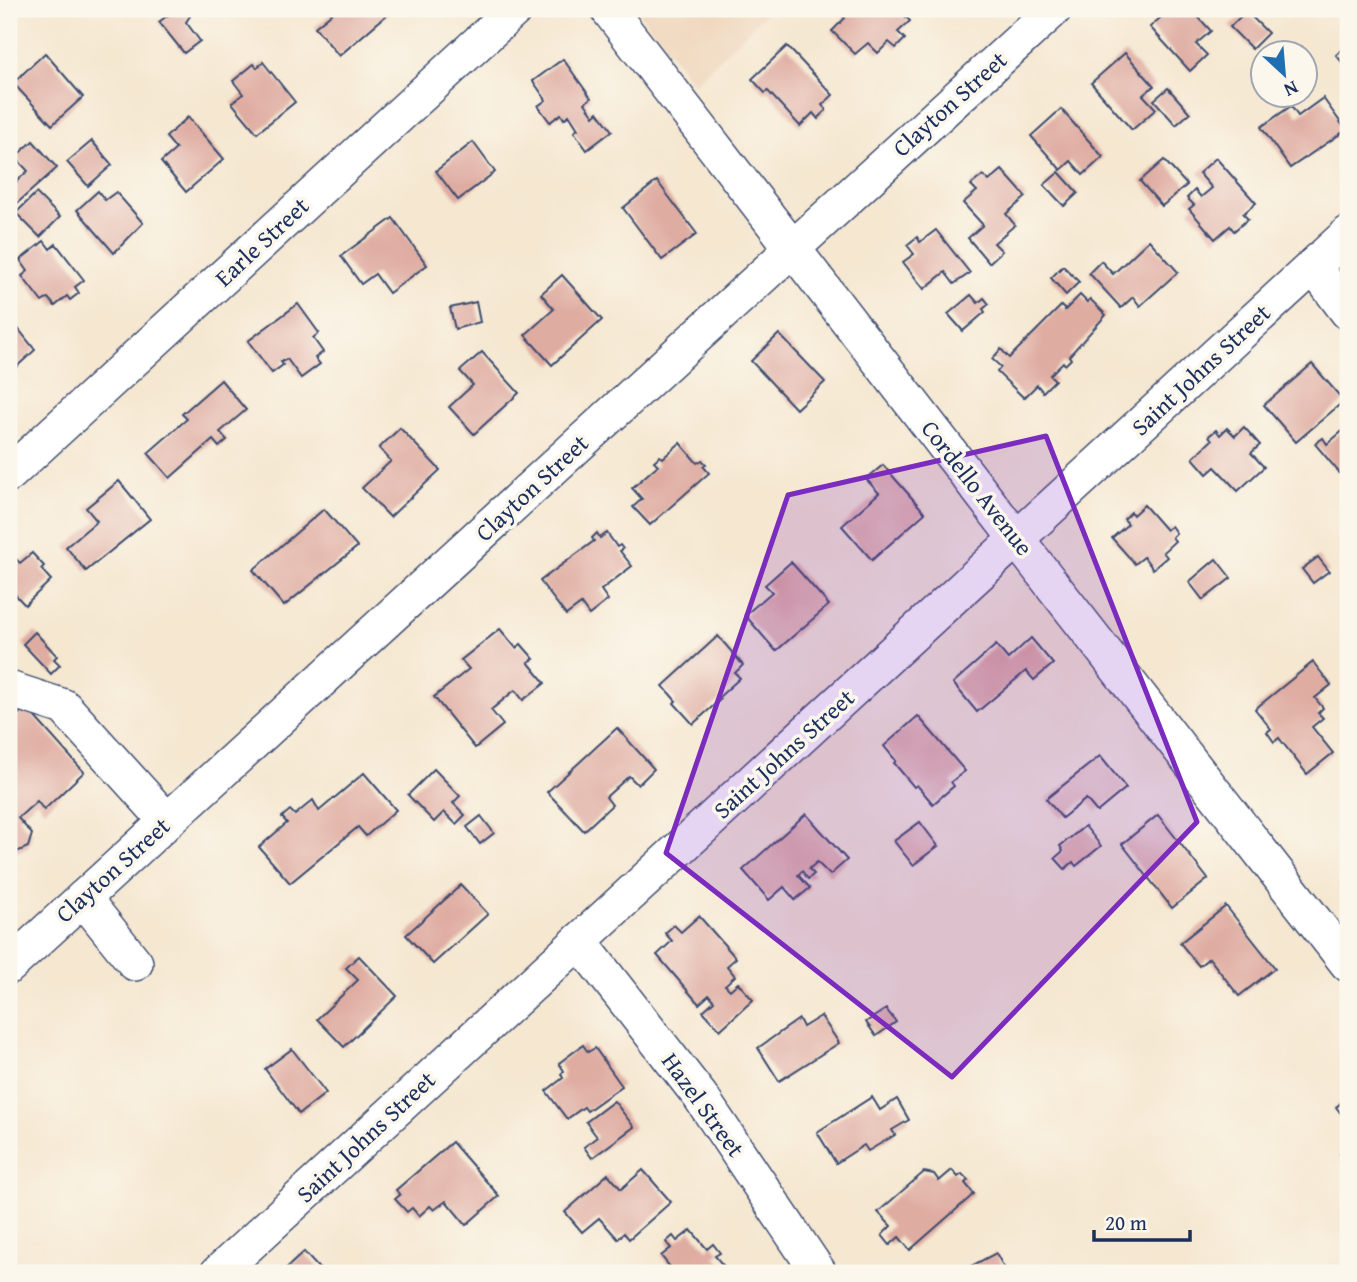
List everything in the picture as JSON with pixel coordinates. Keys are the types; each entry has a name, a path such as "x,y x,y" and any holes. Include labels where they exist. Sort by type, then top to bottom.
{"street":[{"name":"Earle Street","path":"9,474 515,9"},
{"name":"Cordello Avenue","path":"608,9 1348,964"},
{"name":"Clayton Street","path":"9,966 1055,9"},
{"name":"Saint Johns Street","path":"218,1273 1348,234"},
{"path":"1313,266 1348,312"},
{"path":"9,689 64,707 167,821"},
{"path":"83,898 135,963"},
{"name":"Hazel Street","path":"579,941 700,1096 820,1273"}],"highlighted area":[{"path":"1046,436 1197,822 952,1077 666,853 788,495"}],"shaded area":[{"path":"636,9 770,9 694,84"}],"building":[{"path":"176,9 185,9 190,16 186,22 200,41 184,53 159,22"},
{"path":"337,9 386,9 389,13 339,56 315,27"},
{"path":"898,9 910,21 898,32 905,39 896,48 889,42 878,53 868,43 855,54 832,31 845,18 837,10"},
{"path":"1170,9 1191,9 1211,31 1196,44 1207,55 1190,71 1150,27"},
{"path":"1246,11 1268,33 1263,38 1248,38 1248,45 1230,27"},
{"path":"1348,44 1348,69 1336,55"},
{"path":"787,46 833,95 822,105 826,110 818,119 813,113 800,126 768,91 765,93 752,79"},
{"path":"45,53 83,97 52,125 13,83"},
{"path":"1125,53 1154,86 1143,95 1156,109 1132,130 1091,83"},
{"path":"563,59 591,98 585,103 594,116 598,112 612,131 587,150 574,132 578,129 569,115 564,119 561,114 550,122 538,106 546,100 533,81"},
{"path":"263,62 295,102 257,133 232,103 243,94 233,81 254,64 257,68"},
{"path":"1168,88 1190,113 1176,125 1154,100"},
{"path":"1323,98 1346,130 1290,168 1261,127 1288,108 1292,108 1298,116 1309,108 1318,108 1318,102"},
{"path":"1061,109 1103,157 1083,175 1071,161 1061,170 1031,136"},
{"path":"188,117 224,159 186,192 161,162 176,149 166,137"},
{"path":"33,141 57,168 15,205 9,198 9,188 28,171 15,157"},
{"path":"92,141 112,165 88,186 67,162"},
{"path":"473,142 495,172 458,200 436,171"},
{"path":"1216,158 1256,203 1243,214 1248,219 1234,231 1230,226 1215,239 1189,209 1194,205 1187,198 1195,190 1201,197 1212,188 1199,173"},
{"path":"1164,160 1187,185 1162,206 1140,181"},
{"path":"1002,170 1026,197 1006,214 1015,225 994,243 1002,251 989,263 968,238 983,225 963,203 977,191 971,185 983,175 989,181"},
{"path":"1059,172 1078,193 1064,206 1044,185"},
{"path":"657,181 697,234 662,260 623,208"},
{"path":"98,191 105,200 116,192 143,223 114,253 77,210"},
{"path":"36,193 60,217 40,237 16,213"},
{"path":"393,218 427,265 389,293 375,274 361,284 341,256"},
{"path":"936,230 970,273 954,284 945,272 924,289 903,262 914,254 907,245 917,237 920,242"},
{"path":"1149,240 1178,272 1140,306 1133,297 1121,308 1089,273 1101,261 1113,274"},
{"path":"44,241 50,249 56,244 84,280 75,287 79,293 70,300 67,296 55,306 48,298 42,302 22,276 28,271 20,260"},
{"path":"1063,266 1079,282 1066,295 1051,278"},
{"path":"562,275 602,320 552,365 525,335 554,309 541,294"},
{"path":"971,295 978,303 984,298 989,304 983,309 985,312 963,331 948,314"},
{"path":"1080,295 1087,302 1090,299 1106,315 1069,356 1071,359 1065,365 1063,362 1050,375 1055,380 1043,392 1037,385 1024,398 997,372 1001,367 992,359 1001,349 1009,358 1061,306 1065,310"},
{"path":"476,302 480,322 455,329 450,308"},
{"path":"298,304 319,333 313,338 323,352 315,358 320,364 301,378 287,359 272,373 248,341"},
{"path":"9,317 35,350 14,369 9,364"},
{"path":"779,334 825,382 796,409 751,361"},
{"path":"482,352 519,393 474,434 449,407 473,385 460,371"},
{"path":"1312,364 1344,401 1296,442 1264,405"},
{"path":"221,380 246,410 220,432 227,440 219,447 213,440 170,478 148,453 187,419 182,414"},
{"path":"1244,427 1260,445 1251,453 1264,467 1238,491 1215,467 1207,474 1193,458 1212,440 1209,436 1216,430 1220,435 1227,428 1235,436"},
{"path":"400,428 440,470 390,517 362,488 391,461 379,448"},
{"path":"1345,429 1348,433 1348,483 1315,444 1323,438 1327,444"},
{"path":"680,443 697,463 702,460 706,464 703,466 709,473 650,525 633,507 642,499 632,488 658,465 654,461 660,456 663,458"},
{"path":"883,465 925,513 872,560 842,526 879,493 866,479"},
{"path":"119,481 150,519 86,571 66,547 97,521 86,508"},
{"path":"1144,505 1166,530 1171,526 1176,533 1172,537 1175,541 1163,552 1167,557 1153,569 1144,557 1135,564 1112,538 1128,524 1124,519"},
{"path":"324,509 357,547 284,606 253,570"},
{"path":"597,533 600,538 607,533 617,547 620,545 623,549 620,551 632,566 601,590 608,600 589,615 581,604 566,615 540,581 594,541 592,538"},
{"path":"32,553 44,566 41,569 51,580 25,605 9,588 9,575 14,569 9,562 14,557 20,563"},
{"path":"1318,557 1329,571 1313,583 1302,569"},
{"path":"1216,559 1231,578 1203,600 1189,582"},
{"path":"791,562 829,605 776,651 745,615 772,592 765,585"},
{"path":"500,629 516,648 521,644 534,659 528,662 545,683 523,700 515,690 491,710 503,725 475,748 434,697 469,669 461,660"},
{"path":"35,632 57,656 54,659 60,665 51,674 23,644"},
{"path":"718,636 743,665 735,673 740,678 693,724 663,686"},
{"path":"1031,638 1053,664 1034,680 1026,671 977,712 953,683 996,645 1008,659"},
{"path":"1313,662 1331,685 1315,698 1323,708 1318,713 1323,718 1312,727 1333,753 1307,774 1279,738 1274,742 1267,732 1271,729 1255,709"},
{"path":"26,707 84,772 44,810 37,801 18,818 32,834 28,847 9,858 9,723"},
{"path":"918,716 965,771 951,782 954,786 933,804 917,785 914,787 884,746"},
{"path":"617,728 654,769 638,785 629,776 606,797 612,805 584,831 547,792"},
{"path":"1100,756 1126,788 1097,812 1086,799 1062,818 1046,799"},
{"path":"434,769 460,796 453,803 465,815 456,824 444,812 434,822 408,795"},
{"path":"364,773 396,810 366,836 358,827 290,883 259,847 287,823 282,817 290,810 295,815 313,800 319,811"},
{"path":"806,814 847,860 830,875 817,862 809,869 814,874 808,879 802,871 798,875 810,888 795,900 784,887 769,900 743,870"},
{"path":"1158,815 1208,879 1172,908 1122,844"},
{"path":"481,816 494,833 480,844 467,827"},
{"path":"920,822 938,846 913,865 894,841"},
{"path":"1085,826 1101,846 1076,866 1073,862 1065,869 1055,858 1063,851 1060,846"},
{"path":"461,885 488,914 433,964 406,935"},
{"path":"1226,906 1275,968 1239,996 1209,958 1199,966 1180,943"},
{"path":"699,916 736,958 727,966 735,976 725,985 730,990 738,983 753,1000 720,1030 703,1011 714,1001 709,995 699,1004 657,955 672,941 665,933 674,925 681,932"},
{"path":"359,956 397,996 344,1047 317,1019 358,980 346,968"},
{"path":"886,1009 896,1022 876,1036 866,1022"},
{"path":"821,1016 839,1043 779,1081 758,1048 799,1019 803,1027"},
{"path":"583,1045 588,1052 595,1048 622,1086 587,1111 584,1107 567,1119 546,1091 563,1078 561,1074 564,1071 559,1063"},
{"path":"292,1049 326,1093 299,1114 265,1069"},
{"path":"872,1097 880,1110 897,1099 909,1120 892,1130 895,1135 868,1151 864,1145 836,1163 817,1132"},
{"path":"1348,1098 1348,1123 1336,1107"},
{"path":"614,1101 634,1127 592,1158 584,1147 597,1137 586,1122"},
{"path":"452,1142 499,1196 466,1225 446,1201 434,1210 430,1206 419,1216 412,1208 407,1212 395,1199 400,1195 396,1190"},
{"path":"1348,1147 1348,1164 1345,1167 1340,1154"},
{"path":"643,1170 671,1202 629,1239 624,1233 618,1239 599,1218 582,1232 565,1212 608,1174 621,1189"},
{"path":"952,1170 958,1177 962,1174 968,1180 965,1183 974,1194 910,1250 899,1237 890,1245 882,1235 891,1226 878,1212 924,1172 934,1174 939,1181"},
{"path":"691,1230 707,1249 713,1244 720,1253 715,1256 727,1270 724,1273 665,1273 671,1268 661,1256 671,1248 666,1242 673,1236 677,1241"},
{"path":"304,1252 323,1273 281,1273"},
{"path":"996,1253 1007,1273 958,1273"}]}
